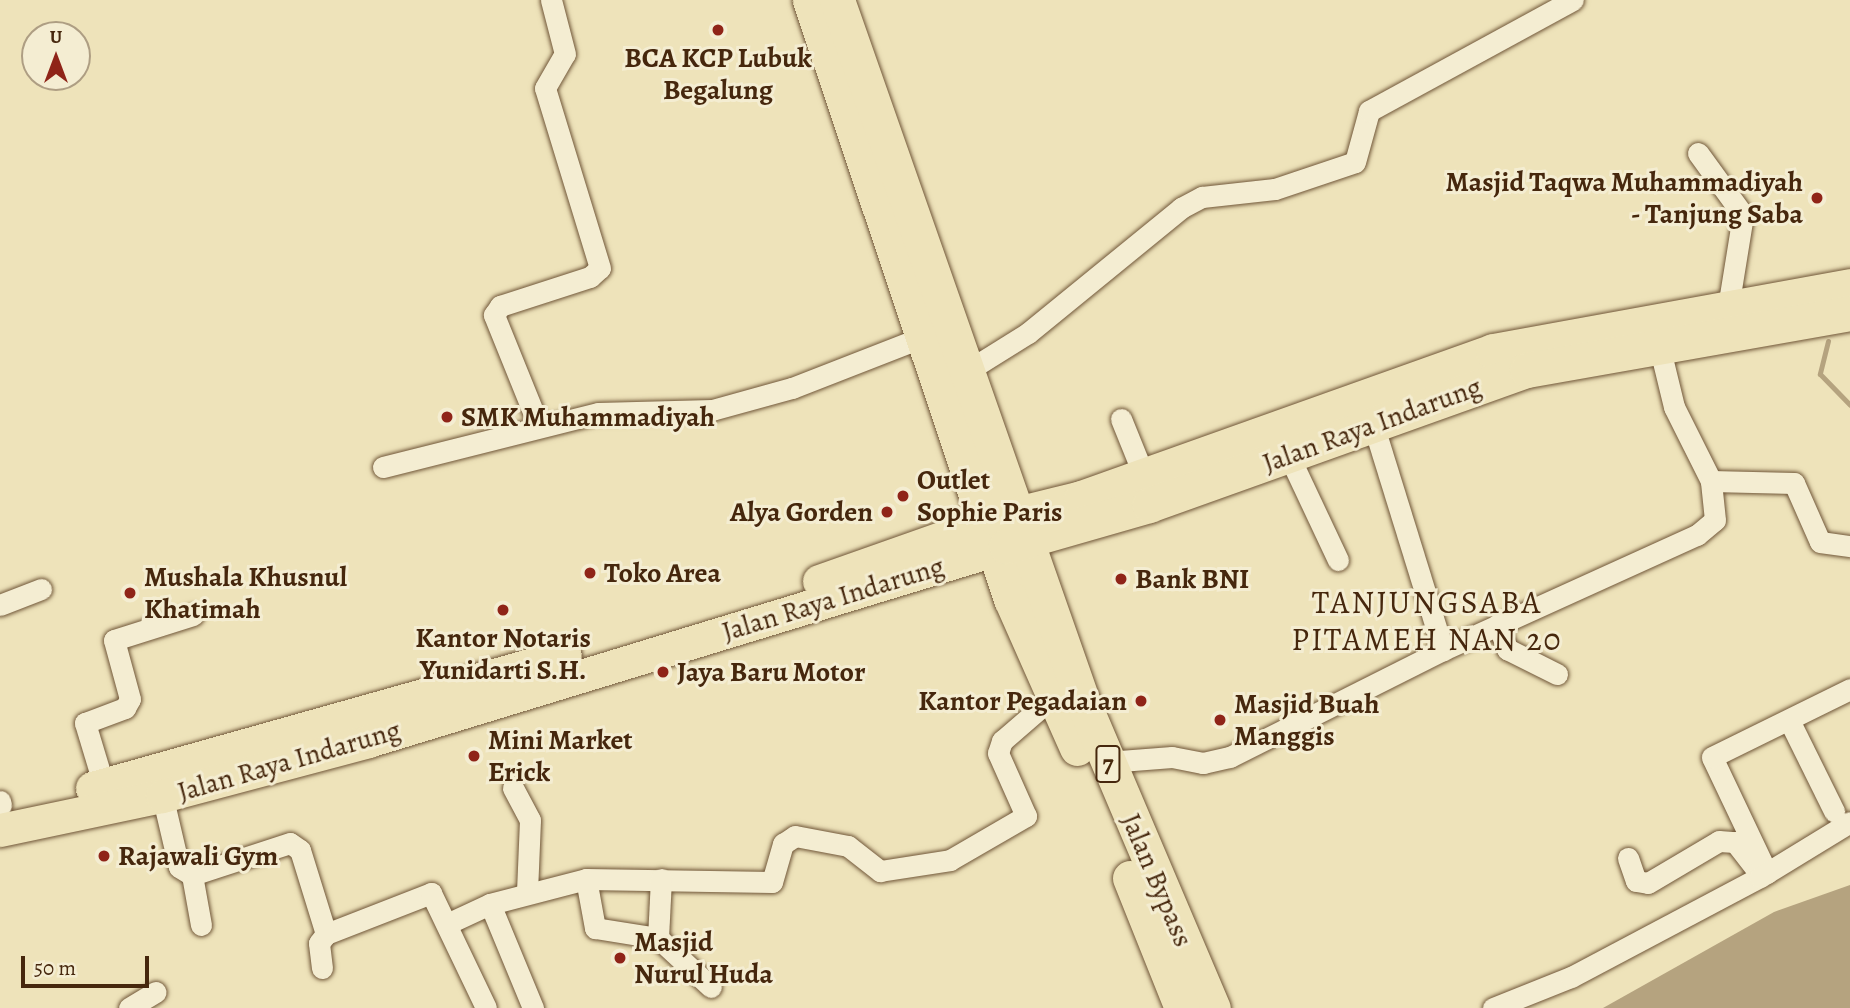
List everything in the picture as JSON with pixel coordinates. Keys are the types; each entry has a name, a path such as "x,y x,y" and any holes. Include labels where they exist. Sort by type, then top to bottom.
{"highway":[{"name":"Jalan Bypass","path":"810,0 855,128 920,338 989,536 1052,691 1188,1007"},
{"name":"7","path":"837,0 1022,528"},
{"name":"Jalan Raya Indarung","path":"989,536 1289,456 1527,370 1728,308 1850,286"},
{"name":"Jalan Raya Indarung","path":"1022,528 1144,476 1493,351 1850,313"},
{"name":"Jalan Bypass","path":"1022,528 1107,762 1188,1007"}],"main road":[{"name":"Jalan Raya Indarung","path":"0,830 352,731 989,536"},
{"name":"Jalan Raya Indarung","path":"0,804 104,786 160,784"}],"street":[{"path":"538,424 494,315 499,306 590,277 600,268 545,88 565,54 551,0"},
{"path":"967,371 1028,333 1181,208 1202,197 1275,189 1355,162 1369,111 1573,0"},
{"path":"1698,153 1743,215 1728,308"},
{"path":"1107,762 1172,757 1203,763 1230,757 1497,624 1706,529 1715,520 1711,481 1674,407 1656,332"},
{"path":"383,467 538,424 597,413 712,410 792,388 920,338"},
{"path":"1121,419 1144,476"},
{"path":"1373,425 1443,650"},
{"path":"1289,456 1338,560"},
{"path":"1711,481 1794,483 1820,542 1850,546"},
{"path":"0,605 41,589"},
{"path":"104,786 84,726 130,699 114,640 193,615"},
{"path":"1497,624 1507,649 1557,674"},
{"path":"1764,875 1712,757 1850,689"},
{"path":"449,923 490,904 527,892 586,879 772,882 785,841 795,836 848,846 873,868 888,872 978,849 1026,816 998,754 1002,741 1052,691"},
{"path":"1493,1008 1571,976 1764,875 1842,816 1789,720"},
{"path":"160,784 179,867 192,875 201,925"},
{"path":"513,788 530,820 527,892"},
{"path":"1628,859 1636,881 1648,883 1719,841 1735,842 1764,875"},
{"path":"192,875 282,845 297,846 326,934"},
{"path":"586,879 595,928 658,938 711,987"},
{"path":"658,938 661,879"},
{"path":"321,968 319,943 326,934 424,893 437,897 486,1008"},
{"path":"490,904 533,1008"},
{"path":"129,1008 156,992"}],"shaded area":[{"path":"1850,885 1850,1008 1603,1008 1774,912"}],"waterway":[{"path":"1828,341 1820,374 1850,405"}],"place":[{"name":"BCA KCP Lubuk Begalung","path":"718,30"},
{"name":"Masjid Taqwa Muhammadiyah - Tanjung Saba","path":"1817,198"},
{"name":"SMK Muhammadiyah","path":"447,417"},
{"name":"Outlet Sophie Paris","path":"903,496"},
{"name":"Alya Gorden","path":"887,512"},
{"name":"Toko Area","path":"590,573"},
{"name":"Bank BNI","path":"1121,579"},
{"name":"Mushala Khusnul Khatimah","path":"130,593"},
{"name":"Kantor Notaris Yunidarti S.H.","path":"503,610"},
{"name":"Jaya Baru Motor","path":"663,672"},
{"name":"Kantor Pegadaian","path":"1141,701"},
{"name":"Masjid Buah Manggis","path":"1220,720"},
{"name":"Mini Market Erick","path":"474,756"},
{"name":"Rajawali Gym","path":"104,856"},
{"name":"Masjid Nurul Huda","path":"620,958"}],"district":[{"name":"TANJUNGSABA PITAMEH NAN 20","path":"1427,622"}]}
